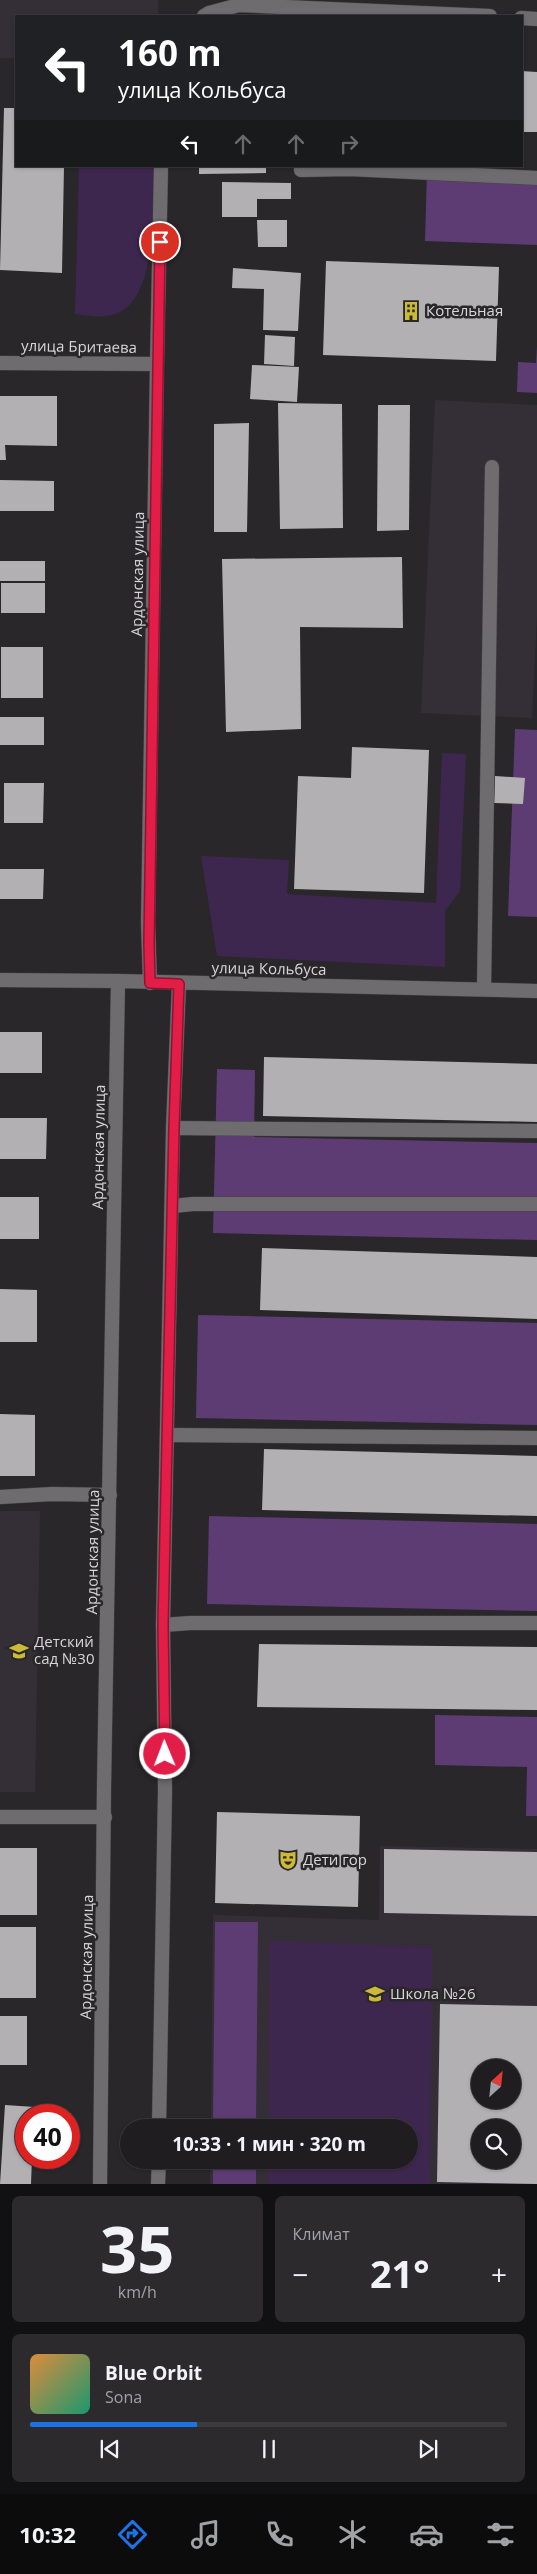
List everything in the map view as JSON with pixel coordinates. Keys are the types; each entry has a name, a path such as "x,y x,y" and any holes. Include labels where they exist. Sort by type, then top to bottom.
{"street":[{"path":"206,15 239,4 303,12 443,15"},
{"path":"523,18 537,19"},
{"name":"Ардонская улица","path":"150,983 148,923 161,167"},
{"path":"301,167 301,170 350,170 537,178"},
{"name":"улица Бритаева","path":"0,363 157,364"},
{"path":"484,989 492,468"},
{"name":"улица Кольбуса","path":"0,980 537,991"},
{"name":"Ардонская улица","path":"100,2184 118,981"},
{"path":"159,2119 165,1791 163,1625 179,984"},
{"path":"174,1128 537,1131"},
{"path":"172,1206 193,1204 537,1204"},
{"path":"168,1435 537,1438"},
{"path":"0,1497 52,1494 110,1495"},
{"path":"163,1625 190,1623 537,1623"},
{"path":"0,1817 105,1818"},
{"path":"158,2184 159,2169"}],"shaded area":[{"path":"0,0 158,0 158,15 15,15 15,58 0,58"},
{"path":"79,167 154,167 150,246 147,267 141,286 132,302 120,312 109,316 75,314"},
{"path":"427,172 537,176 537,245 425,241"},
{"path":"537,346 537,393 517,392 518,362 536,363"},
{"path":"435,400 537,405 537,615 532,718 421,713"},
{"path":"515,729 537,730 537,917 508,916"},
{"path":"442,753 466,754 460,891 445,911 445,967 217,956 201,856 289,860 287,894 436,903"},
{"path":"217,1069 255,1070 254,1137 537,1143 537,1240 213,1233"},
{"path":"198,1315 537,1323 537,1425 196,1418"},
{"name":"Детский сад №30","path":"0,1511 40,1511 35,1792 0,1792"},
{"path":"209,1516 537,1524 537,1611 207,1604"},
{"path":"435,1715 537,1717 537,1816 526,1816 527,1767 435,1765"},
{"name":"Школа №26","path":"380,1846 537,1849 537,2184 210,2184 210,2169 418,2169 418,2119 211,2119 213,1915 379,1920"},
{"path":"215,1922 258,1922 256,2119 213,2119"},
{"path":"269,1941 432,1947 430,2184 268,2184 268,2169 418,2169 418,2119 269,2119"},
{"path":"213,2169 256,2169 256,2184 213,2184"}],"building":[{"path":"523,71 537,72 537,132 523,132"},
{"path":"4,108 15,108 15,167 64,167 62,273 0,270"},
{"path":"199,167 266,167 266,173 199,174"},
{"path":"222,182 291,183 291,199 257,199 257,217 222,217"},
{"path":"257,220 287,220 287,247 258,247"},
{"name":"Котельная","path":"326,261 499,267 496,361 323,355"},
{"path":"233,268 301,273 298,331 263,330 264,289 232,288"},
{"path":"265,335 295,337 294,366 264,364"},
{"path":"252,365 299,367 297,402 250,399"},
{"path":"0,396 57,396 57,446 5,445 6,460 0,460"},
{"path":"278,403 342,404 343,528 280,529"},
{"path":"378,405 410,405 409,530 377,531"},
{"path":"249,423 247,532 214,532 214,424"},
{"path":"0,480 54,481 54,511 0,511"},
{"path":"402,557 403,628 300,627 301,729 226,732 222,559"},
{"path":"0,561 45,561 45,581 0,581"},
{"path":"1,583 45,583 45,613 1,613"},
{"path":"1,647 43,647 43,698 1,698"},
{"path":"0,717 44,717 44,745 0,745"},
{"path":"352,747 429,750 424,893 294,889 298,776 351,778"},
{"path":"495,776 525,778 523,804 494,803"},
{"path":"4,783 44,783 43,823 4,823"},
{"path":"0,869 44,869 43,899 0,899"},
{"path":"0,1032 42,1032 42,1073 0,1073"},
{"path":"264,1057 537,1064 537,1122 263,1116"},
{"path":"0,1118 47,1118 46,1159 0,1159"},
{"path":"0,1197 39,1197 39,1239 0,1239"},
{"path":"262,1248 537,1257 537,1319 260,1310"},
{"path":"0,1289 37,1290 37,1342 0,1342"},
{"path":"0,1414 35,1415 35,1476 0,1476"},
{"path":"264,1449 537,1456 537,1516 262,1510"},
{"path":"259,1644 537,1647 537,1710 257,1707"},
{"name":"Дети гор","path":"217,1812 360,1816 358,1907 215,1903"},
{"path":"0,1848 37,1848 37,1915 0,1915"},
{"path":"384,1849 537,1852 537,1916 384,1913"},
{"path":"0,1927 36,1927 36,1998 0,1998"},
{"path":"440,2004 537,2006 537,2184 437,2182"},
{"path":"0,2016 27,2016 27,2065 0,2065"},
{"path":"5,2105 15,2106 15,2169 32,2169 31,2184 0,2184"}],"place":[{"name":"Котельная","path":"411,311"},
{"name":"Детский сад №30","path":"19,1651"},
{"name":"Дети гор","path":"288,1860"},
{"name":"Школа №26","path":"375,1994"}],"route":[{"path":"160,242 148,923 150,983 179,984 163,1625 165,1754"}]}
